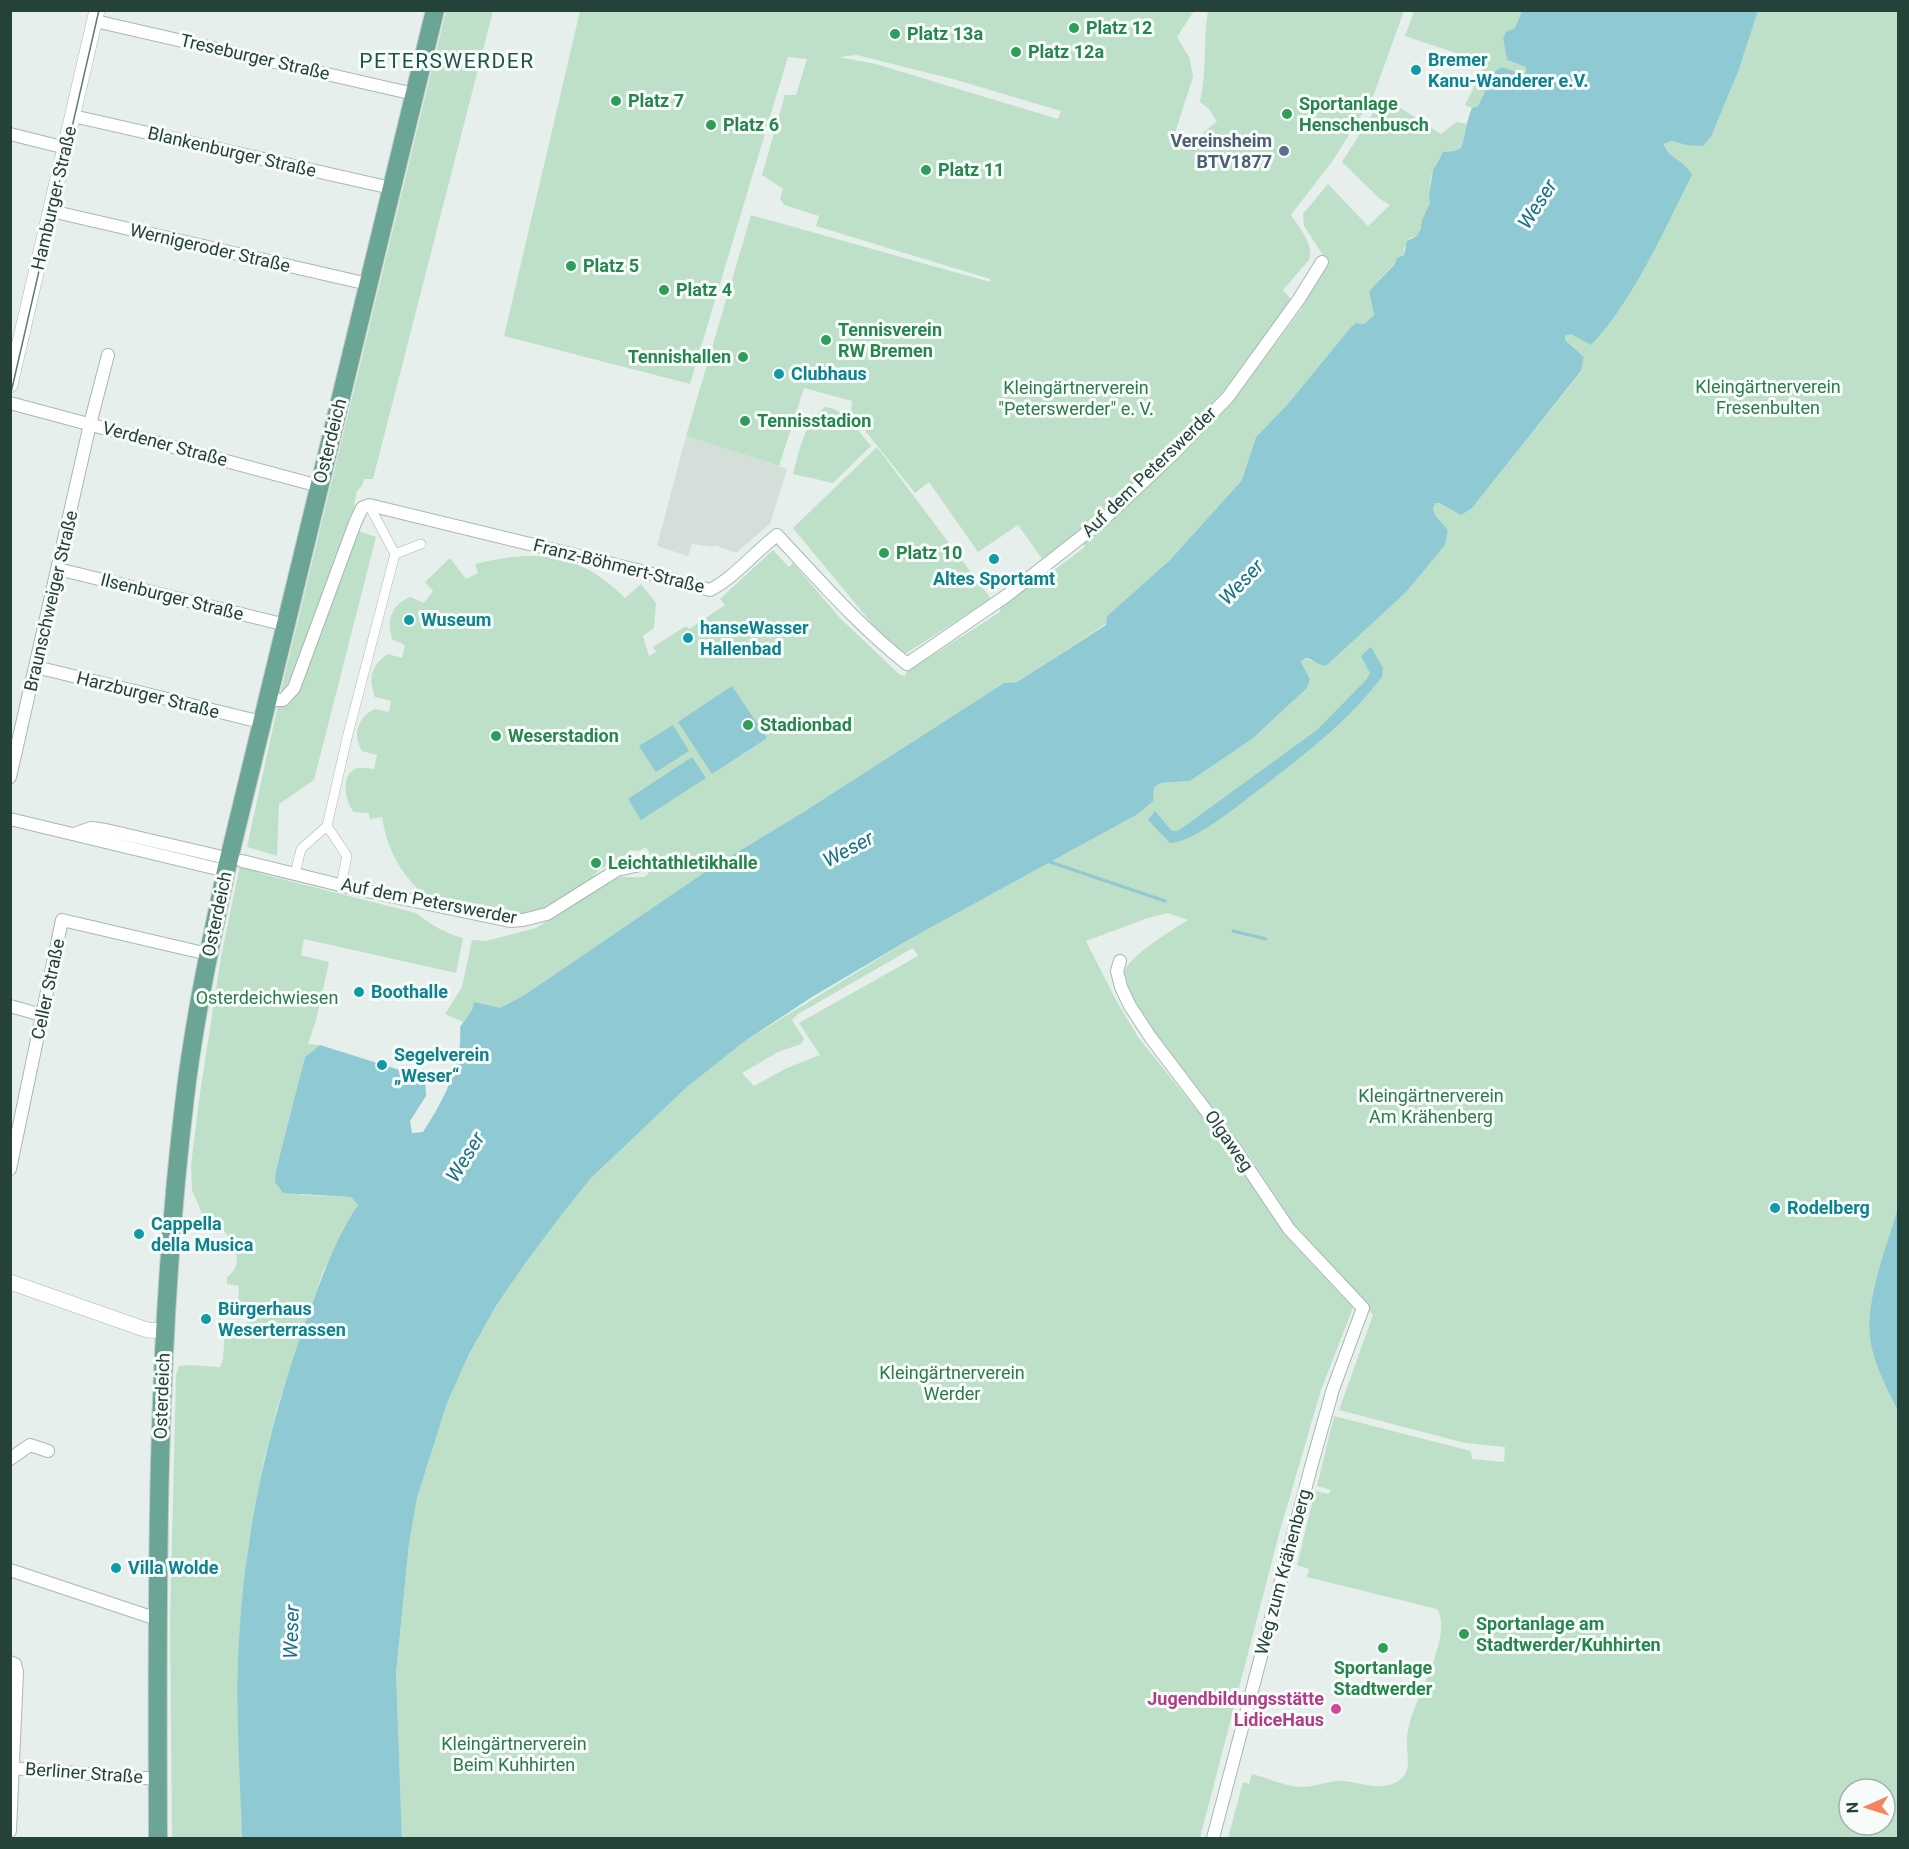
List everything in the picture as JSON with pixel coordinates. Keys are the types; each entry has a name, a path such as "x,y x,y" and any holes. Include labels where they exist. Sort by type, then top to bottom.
{"main road":[{"name":"Osterdeich","path":"158,1839 159,1492 165,1331 185,1095 208,954 266,700 435,10"}],"street":[{"name":"Treseburger Straße","path":"96,16 414,94"},
{"name":"Hamburger Straße","path":"10,385 96,16"},
{"name":"Blankenburger Straße","path":"73,116 391,188"},
{"path":"10,134 66,148"},
{"name":"Wernigeroder Straße","path":"51,211 368,284"},
{"name":"Auf dem Peterswerder","path":"907,664 1015,590 1103,520 1173,455 1228,397 1299,299 1322,262"},
{"name":"Braunschweiger Straße","path":"10,777 90,424 108,355"},
{"name":"Verdener Straße","path":"10,403 319,486"},
{"path":"266,700 283,700 294,688 355,523 362,508 369,505 395,554 347,738 327,826 301,849 295,874"},
{"name":"Franz-Böhmert-Straße","path":"369,505 710,590 720,585 777,534 844,607 907,664"},
{"path":"395,554 421,544"},
{"name":"Ilsenburger Straße","path":"58,569 286,625"},
{"name":"Harzburger Straße","path":"36,667 261,722"},
{"name":"Auf dem Peterswerder","path":"10,819 74,834 295,874 510,921 547,914 617,870 640,865"},
{"path":"327,826 347,856 341,885"},
{"name":"Celler Straße","path":"10,1169 62,921 208,954"},
{"name":"Olgaweg","path":"1120,961 1118,971 1121,987 1150,1038 1236,1150 1289,1229 1363,1308"},
{"path":"10,1006 42,1015"},
{"path":"10,1282 147,1330 165,1331"},
{"name":"Weg zum Krähenberg","path":"1213,1839 1314,1455 1333,1389 1363,1308"},
{"path":"10,1459 30,1445 48,1451"},
{"path":"10,1570 157,1618"},
{"path":"10,1831 17,1672 13,1663"},
{"name":"Berliner Straße","path":"11,1768 158,1779"}],"shaded area":[{"path":"686,436 787,469 770,524 736,553 714,545 713,547 692,544 688,556 657,546"}],"green space":[{"path":"446,11 493,11 373,479 364,479 357,491 354,505 363,507 353,529 376,537 314,780 279,804 277,856 247,847 282,686"},
{"name":"Kleingärtnerverein \"Peterswerder\" e. V.","path":"580,11 1194,11 1177,37 1190,59 1193,77 1175,133 1189,146 1217,121 1208,108 1200,102 1204,79 1208,11 1404,11 1374,94 1334,159 1291,215 1308,242 1310,254 1309,260 1283,290 1291,299 1288,305 1220,397 1180,442 1114,504 1045,563 1018,525 978,552 929,482 915,493 851,413 852,401 804,388 779,466 686,436 751,215 990,282 990,279 816,226 819,216 784,205 780,198 783,189 762,175 785,95 796,95 807,59 788,57 690,384 504,336","holes":["856,55 953,79 1061,111 1058,119 876,64 839,57"]},
{"path":"1414,11 1522,11 1515,28 1506,33 1503,40 1507,60 1526,67 1526,72 1524,74 1502,67 1495,71 1478,106 1472,108 1465,105 1486,63 1405,36"},
{"path":"1758,11 1898,11 1898,1208 1878,1273 1869,1323 1874,1357 1898,1411 1898,1838 1228,1838 1243,1782 1249,1784 1252,1774 1282,1784 1301,1787 1337,1781 1386,1786 1399,1780 1407,1771 1408,1729 1433,1663 1441,1632 1441,1619 1437,1609 1307,1577 1309,1569 1297,1565 1315,1491 1329,1494 1331,1490 1317,1486 1334,1416 1471,1451 1472,1459 1504,1462 1505,1447 1465,1443 1339,1410 1373,1315 1355,1291 1304,1239 1248,1154 1134,1004 1124,972 1128,965 1152,943 1188,920 1168,913 1086,941 1138,1037 1229,1150 1284,1234 1353,1308 1321,1390 1279,1534 1200,1838 402,1838 396,1673 409,1544 417,1498 447,1403 469,1354 496,1306 563,1213 591,1178 687,1087 745,1041 917,935 1138,814 1154,793 1154,787 1161,783 1190,781 1252,739 1307,688 1310,679 1301,662 1305,658 1326,666 1405,592 1445,545 1448,530 1435,515 1433,509 1435,503 1440,502 1461,514 1472,508 1581,372 1584,357 1565,340 1565,336 1571,334 1600,335 1630,293 1692,175 1665,149 1664,144 1670,141 1686,145 1711,137 1738,72","holes":["913,948 918,956 799,1023 820,1055 787,1068 754,1086 742,1073 778,1052 801,1044 804,1039 792,1020 798,1014"]},
{"path":"1383,97 1441,134 1456,122 1468,124 1461,148 1443,152 1432,172 1430,203 1417,236 1410,238 1404,249 1404,255 1397,258 1369,291 1374,315 1364,324 1356,323 1351,327 1287,405 1256,437 1242,480 1170,560 1107,616 1106,624 1017,682 1004,683 805,811 708,870 523,996 500,1008 473,1008 463,1022 445,1014 462,987 472,940 486,941 536,928 612,880 621,877 644,877 650,870 651,863 646,847 639,851 630,850 629,853 599,870 578,893 527,918 431,900 412,883 392,853 382,817 370,819 369,813 354,812 346,794 346,781 352,771 360,768 374,769 377,755 362,751 357,733 364,717 374,709 389,712 391,701 375,697 372,672 382,658 388,654 402,658 405,645 392,639 390,632 390,619 399,604 410,597 424,603 433,591 425,582 450,558 466,579 478,573 475,564 517,557 555,558 591,571 625,598 641,584 656,603 654,628 643,636 649,656 656,652 653,647 686,626 689,629 725,605 720,599 773,550 789,567 793,563 840,618 899,674 905,676 908,669 919,660 922,662 1000,612 1000,605 1028,586 1030,588 1085,547 1083,543 1220,414 1245,385 1302,308 1299,305 1328,263 1304,226 1303,214 1328,184 1368,226 1390,205 1380,199 1342,162"},
{"path":"825,407 832,408 845,416 871,446 833,483 793,474 808,428 812,420"},
{"name":"Platz 10","path":"877,447 991,599 905,654 878,631 793,528"},
{"name":"Osterdeichwiesen","path":"240,865 262,874 416,913 438,928 463,938 456,973 304,939 301,955 329,962 316,1021 308,1044 320,1045 305,1057 276,1170 275,1182 302,1195 351,1197 358,1205 323,1271 278,1405 264,1460 248,1547 239,1641 238,1686 242,1838 172,1838 170,1622 176,1375 179,1366 220,1367 223,1359 225,1331 246,1332 248,1310 238,1309 239,1286 227,1284 227,1277 236,1266 234,1245 221,1228 200,1227 201,1211 192,1190 191,1165 221,957"}],"water":[{"name":"Weser","path":"1522,11 1758,11 1738,72 1711,137 1703,146 1671,141 1664,144 1669,153 1686,166 1692,175 1634,287 1606,328 1591,345 1571,334 1565,336 1565,340 1584,357 1581,371 1472,508 1461,515 1440,503 1435,503 1433,509 1435,515 1448,530 1445,545 1406,592 1326,666 1308,658 1301,662 1310,679 1307,688 1252,739 1190,781 1161,783 1154,787 1153,801 1138,814 917,935 812,997 745,1041 687,1087 591,1178 524,1265 496,1306 469,1354 447,1403 417,1498 409,1544 396,1673 402,1838 242,1838 237,1689 242,1600 252,1524 267,1449 300,1338 332,1253 358,1205 351,1197 283,1193 275,1182 276,1170 305,1057 320,1045 425,1078 426,1096 410,1121 412,1133 423,1132 450,1082 458,1055 460,1027 473,1008 474,1002 500,1008 523,996 708,870 805,811 1004,683 1017,682 1106,625 1107,616 1170,560 1242,480 1256,437 1287,405 1351,327 1356,323 1364,324 1374,315 1369,291 1394,265 1397,258 1404,255 1407,241 1417,236 1430,203 1433,170 1443,152 1461,148 1472,108 1478,106 1495,71 1502,67 1523,74 1526,72 1526,67 1507,60 1503,39 1506,32 1515,28"},
{"path":"1371,647 1383,668 1382,677 1339,724 1273,779 1214,823 1180,841 1170,843 1148,820 1155,811 1172,831 1178,831 1317,730 1366,680 1370,673 1361,656"},
{"path":"732,686 767,738 712,774 678,722"},
{"path":"673,725 689,751 656,772 639,746"},
{"path":"692,757 706,778 641,820 628,799"},
{"path":"1898,1208 1898,1411 1874,1357 1869,1323 1878,1273"}],"waterway":[{"path":"1047,861 1165,901"},
{"path":"1233,931 1266,939"}],"tram line":[{"path":"10,397 99,10"}],"place":[{"name":"Platz 12","path":"1074,28"},
{"name":"Platz 13a","path":"895,34"},
{"name":"Platz 12a","path":"1016,52"},
{"name":"Bremer Kanu-Wanderer e.V.","path":"1416,70"},
{"name":"Platz 7","path":"616,101"},
{"name":"Sportanlage Henschenbusch","path":"1287,114"},
{"name":"Platz 6","path":"711,125"},
{"name":"Vereinsheim BTV1877","path":"1284,151"},
{"name":"Platz 11","path":"926,170"},
{"name":"Platz 5","path":"571,266"},
{"name":"Platz 4","path":"664,290"},
{"name":"Tennisverein RW Bremen","path":"826,340"},
{"name":"Tennishallen","path":"743,357"},
{"name":"Clubhaus","path":"779,374"},
{"name":"Tennisstadion","path":"745,421"},
{"name":"Platz 10","path":"884,553"},
{"name":"Altes Sportamt","path":"994,559"},
{"name":"Wuseum","path":"409,620"},
{"name":"hanseWasser Hallenbad","path":"688,638"},
{"name":"Stadionbad","path":"748,725"},
{"name":"Weserstadion","path":"496,736"},
{"name":"Leichtathletikhalle","path":"596,863"},
{"name":"Boothalle","path":"359,992"},
{"name":"Segelverein „Weser“","path":"382,1065"},
{"name":"Rodelberg","path":"1775,1208"},
{"name":"Cappella della Musica","path":"139,1234"},
{"name":"Bürgerhaus Weserterrassen","path":"206,1319"},
{"name":"Villa Wolde","path":"116,1568"},
{"name":"Sportanlage am Stadtwerder/Kuhhirten","path":"1464,1634"},
{"name":"Sportanlage Stadtwerder","path":"1383,1648"},
{"name":"Jugendbildungsstätte LidiceHaus","path":"1336,1709"}],"district":[{"name":"PETERSWERDER","path":"447,61"}],"park label":[{"name":"Kleingärtnerverein Fresenbulten","path":"1768,397"},
{"name":"Kleingärtnerverein Am Krähenberg","path":"1431,1106"},
{"name":"Kleingärtnerverein Werder","path":"952,1383"},
{"name":"Kleingärtnerverein Beim Kuhhirten","path":"514,1754"}]}
